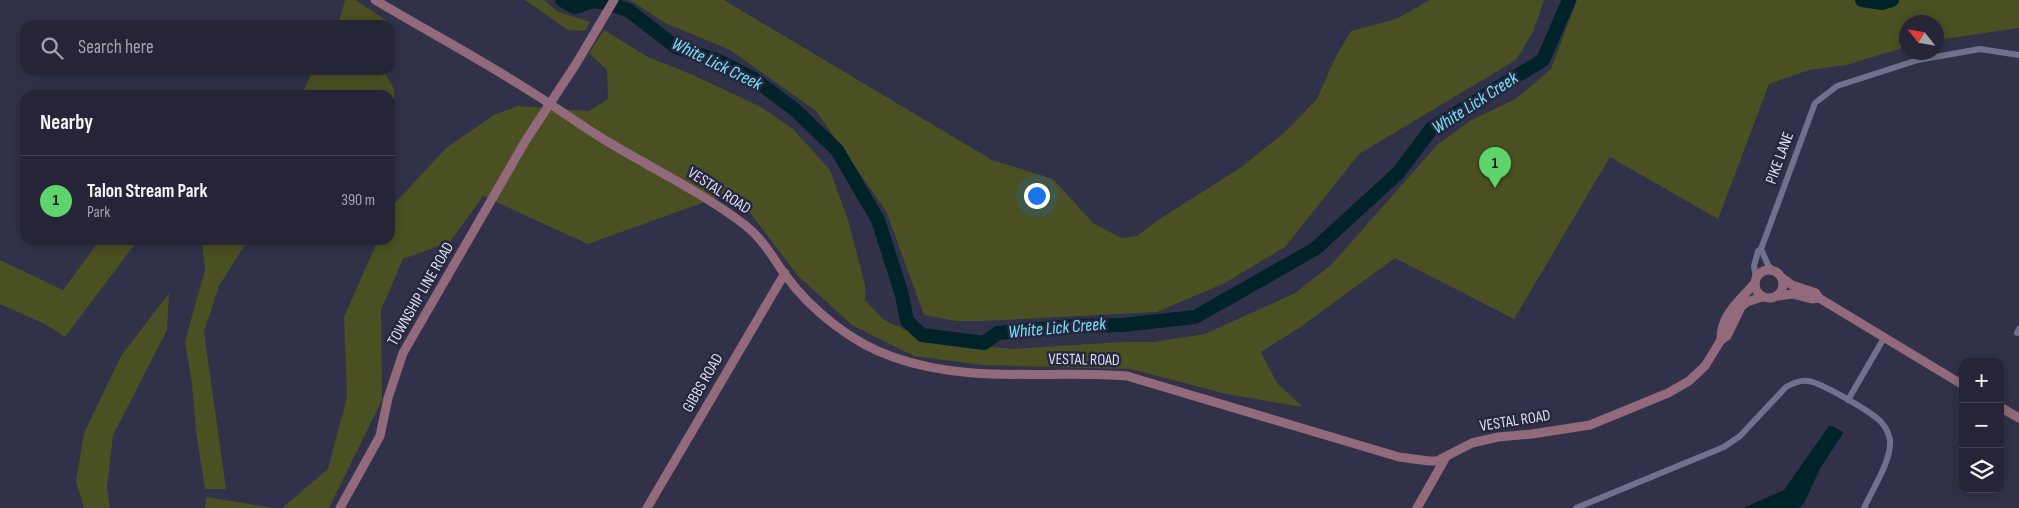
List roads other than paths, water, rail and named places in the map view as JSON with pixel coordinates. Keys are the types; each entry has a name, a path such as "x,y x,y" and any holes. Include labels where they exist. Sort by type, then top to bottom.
{"street":[{"name":"VESTAL ROAD","path":"374,0 535,94 610,143 713,203 746,226 764,244 812,305 840,328 890,357 915,365 966,373 1056,375 1093,373 1127,376 1399,456 1437,461 1472,443 1498,437 1590,425 1668,393 1689,381 1704,366 1721,340 1727,336 1741,306 1762,297"},
{"name":"TOWNSHIP LINE ROAD","path":"340,508 380,436 388,398 402,353 549,104 576,64 614,0"},
{"name":"PIKE LANE","path":"1755,281 1758,251 1761,249 1815,103 1837,86 1909,62 1980,49 2019,55"},
{"path":"1761,249 1768,265 1792,285 1816,293 1819,298 1959,383"},
{"path":"1778,274 1762,272 1755,281 1757,292 1762,297 1770,299 1792,294 1812,299 1819,298"},
{"name":"GIBBS ROAD","path":"647,508 785,273"},
{"path":"1778,274 1783,288 1778,296"},
{"name":"VESTAL ROAD","path":"1721,340 1721,333 1732,308 1755,281"},
{"path":"1848,400 1884,338"},
{"path":"1576,508 1724,447 1740,436 1782,390 1794,383 1808,380 1816,382 1877,418 1887,430 1890,439 1888,457 1864,508"},
{"path":"2004,409 2019,418"},
{"path":"1417,508 1446,457"}],"waterway":[{"name":"White Lick Creek","path":"562,0 575,7 593,1 607,3 628,10 676,47 719,61 754,79 794,109 837,150 878,220 902,295 907,321 922,335 984,343 998,333 1072,326 1122,325 1195,317 1315,249 1398,173 1432,128 1543,60 1569,0"},
{"name":"White Lick Creek","path":"1862,0 1882,3 1892,0"}],"place":[{"name":"Talon Stream Park","path":"1495,188"}]}
